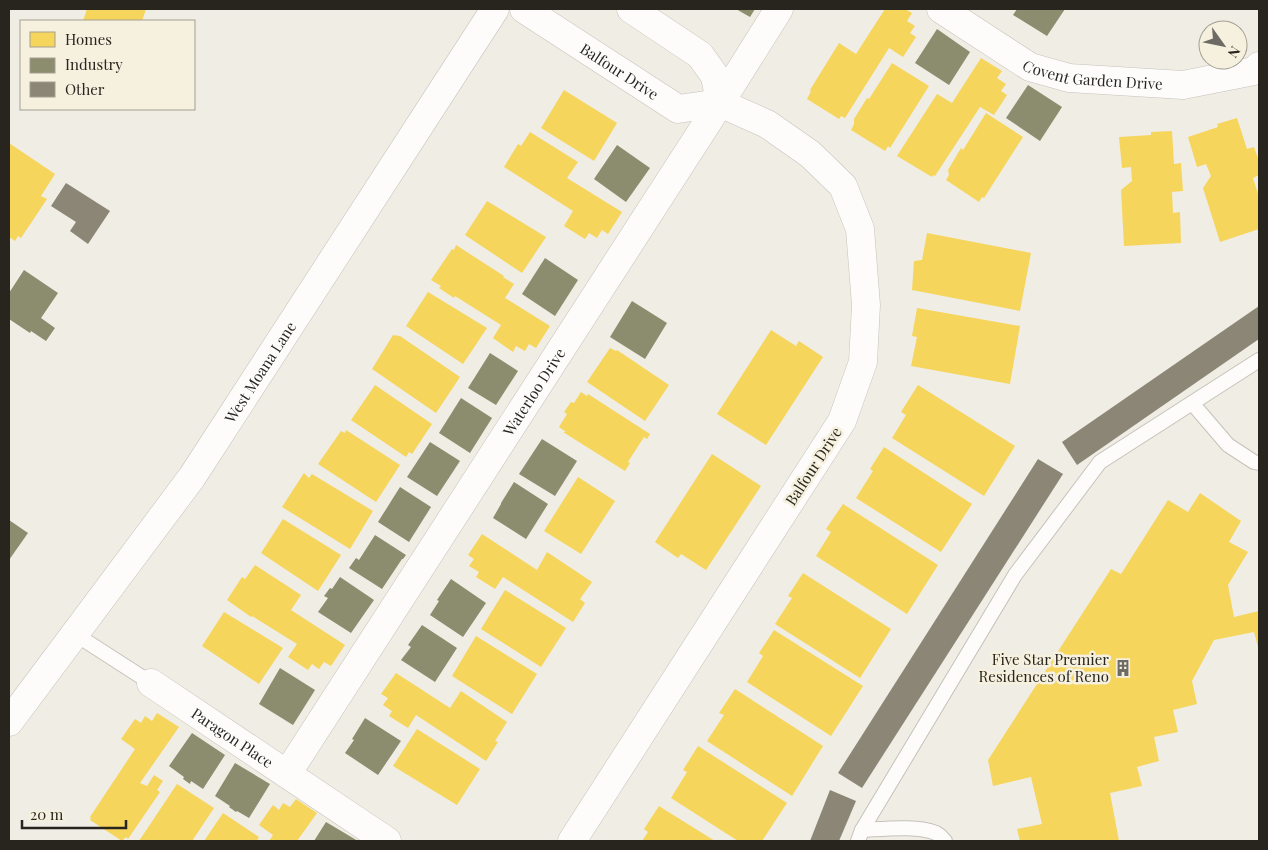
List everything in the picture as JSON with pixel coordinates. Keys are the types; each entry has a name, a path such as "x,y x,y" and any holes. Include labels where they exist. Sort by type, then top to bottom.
{"street":[{"name":"West Moana Lane","path":"9,722 192,478 495,9"},
{"name":"Balfour Drive","path":"524,9 678,109 720,103 767,124 810,154 843,186 860,230 866,305 863,362 842,421 572,841"},
{"path":"631,9 700,54 715,76 720,103"},
{"name":"Waterloo Drive","path":"287,774 779,9"},
{"name":"Covent Garden Drive","path":"940,9 1030,67 1068,78 1183,85 1254,71 1259,66"},
{"name":"Paragon Place","path":"151,684 387,841"}],"lane":[{"path":"860,836 1015,575 1100,462 1259,360"},
{"path":"1192,403 1228,445 1254,462 1259,463"},
{"name":"Paragon Place","path":"75,634 151,684"},
{"path":"860,836 897,828 924,830 938,834 945,841"}],"building: Homes":[{"path":"87,9 146,9 142,20 83,20"},
{"path":"885,9 905,9 912,13 907,21 915,26 910,33 916,37 903,57 889,48 845,118 841,116 839,119 807,99 810,90 839,43 856,54"},
{"path":"981,58 1002,71 997,78 1006,84 1001,91 1007,95 994,115 980,107 935,176 933,175 932,177 897,156 937,94 952,103"},
{"path":"892,63 929,86 890,148 888,146 885,151 851,130 854,119"},
{"path":"564,90 617,123 594,161 541,128"},
{"path":"986,113 1023,137 984,198 982,197 979,202 946,180 949,175 948,170 961,148 963,150"},
{"path":"1237,118 1247,149 1254,147 1259,161 1259,175 1253,178 1259,197 1259,229 1220,242 1203,188 1211,176 1206,164 1197,167 1188,137 1218,127 1217,124"},
{"path":"1172,131 1174,164 1181,163 1183,191 1172,192 1173,213 1180,212 1181,243 1124,246 1121,190 1132,181 1131,167 1122,168 1119,137 1151,135 1151,132"},
{"path":"530,132 578,162 567,178 622,212 608,234 602,230 597,238 589,233 585,239 564,226 573,211 504,167 518,144 521,146"},
{"path":"9,143 55,174 41,196 47,199 21,238 18,236 15,241 9,237"},
{"path":"487,201 546,237 522,273 465,235"},
{"path":"927,233 1031,253 1020,311 912,290 914,261 922,260"},
{"path":"456,245 514,284 505,298 550,326 536,348 529,344 525,351 516,346 513,352 493,338 501,325 455,296 454,298 431,280"},
{"path":"428,292 487,328 463,364 406,326"},
{"path":"917,308 1020,326 1010,384 911,366 917,337 912,336"},
{"path":"771,330 796,346 799,341 823,357 766,445 717,414"},
{"path":"393,335 400,336 460,377 436,413 372,369"},
{"path":"610,348 617,350 669,385 645,421 587,382"},
{"path":"375,385 432,424 412,454 409,452 406,457 351,420"},
{"path":"918,385 1015,446 984,496 892,438 906,415 901,412"},
{"path":"581,392 587,396 588,394 650,434 647,439 644,437 628,462 630,463 625,471 563,432 566,432 559,427 567,414 564,412 571,402 574,403"},
{"path":"346,430 400,465 376,502 318,464 341,431 345,433"},
{"path":"884,447 972,504 941,552 856,498 873,471 870,469"},
{"path":"712,454 761,486 706,570 681,554 678,558 655,542"},
{"path":"304,473 309,478 312,474 373,511 350,549 282,507"},
{"path":"578,477 615,501 581,554 544,531"},
{"name":"Five Star Premier Residences of Reno","path":"1200,493 1241,521 1229,542 1248,552 1228,585 1234,617 1259,611 1259,651 1254,632 1214,640 1192,681 1197,704 1173,710 1178,732 1154,737 1159,761 1137,767 1142,786 1110,793 1119,841 1020,841 1017,829 1042,824 1031,777 993,786 988,760 1111,569 1121,574 1168,500 1188,512"},
{"path":"843,504 938,565 907,614 816,556 831,532 826,529"},
{"path":"283,519 341,555 318,591 261,553"},
{"path":"482,534 537,570 547,552 592,582 580,599 585,603 573,622 503,577 495,589 476,577 479,572 469,566 474,559 468,555"},
{"path":"255,565 301,595 291,610 345,645 331,666 324,662 319,669 312,664 308,670 288,657 297,644 251,617 227,600 242,577 245,579"},
{"path":"803,573 891,629 860,678 775,624 792,598 788,596"},
{"path":"505,590 566,628 541,667 481,629"},
{"path":"224,612 283,648 259,684 202,646"},
{"path":"774,630 863,686 831,736 747,682 763,656 759,653"},
{"path":"476,636 537,674 512,714 452,676"},
{"path":"396,673 450,708 461,691 507,722 495,741 498,742 486,761 416,715 408,728 389,716 392,711 383,705 388,698 381,694"},
{"path":"735,689 823,746 792,796 707,741 724,715 719,713"},
{"path":"157,713 179,727 140,783 147,786 154,775 163,781 157,790 160,792 128,839 126,837 122,841 90,820 90,817 135,749 121,739 135,719 141,723 145,716 152,721"},
{"path":"417,729 480,769 457,805 393,766"},
{"path":"698,746 787,803 762,841 738,841 671,798 687,772 683,770"},
{"path":"177,784 214,808 192,841 139,841"},
{"path":"296,799 317,813 297,841 269,841 273,835 259,825 273,805 279,810 283,803 290,807"},
{"path":"659,806 715,841 642,841 648,832 644,829"},
{"path":"223,813 259,837 257,841 204,841"}],"building: Industry":[{"path":"736,9 755,9 750,17"},
{"path":"1017,9 1065,9 1047,36 1013,15"},
{"path":"937,29 970,52 949,85 915,63"},
{"path":"1028,85 1062,107 1040,141 1006,118"},
{"path":"617,145 650,168 626,202 594,179"},
{"path":"545,258 578,280 555,316 522,294"},
{"path":"24,270 58,293 41,318 55,328 46,341 9,319 9,293"},
{"path":"632,301 667,323 645,359 610,337"},
{"path":"490,353 518,371 496,405 468,388"},
{"path":"461,398 492,418 470,453 439,433"},
{"path":"542,439 577,461 555,496 519,474"},
{"path":"430,442 460,461 437,496 407,477"},
{"path":"514,482 548,504 526,539 493,518"},
{"path":"400,487 431,507 409,542 378,522"},
{"path":"9,520 28,533 9,560"},
{"path":"375,535 406,555 382,589 349,568 356,558 359,560"},
{"path":"340,577 374,600 351,633 318,612 328,598 324,596 330,588 332,589"},
{"path":"451,579 486,603 463,637 430,615 439,601 437,600"},
{"path":"422,625 457,648 435,682 401,660 411,647 408,645"},
{"path":"280,668 315,690 293,725 259,704"},
{"path":"365,718 401,741 378,775 345,753"},
{"path":"192,733 225,755 203,789 191,781 190,784 169,766"},
{"path":"235,763 270,784 249,818 236,812 215,796"},
{"path":"326,822 358,841 314,841"}],"building: Other":[{"path":"66,183 110,211 88,244 70,231 76,222 51,206"},
{"path":"1259,306 1259,339 1077,465 1062,442"},
{"path":"1038,459 1063,474 862,788 838,773"},
{"path":"830,790 856,801 839,841 810,841"}],"place":[{"name":"Five Star Premier Residences of Reno","path":"1123,668"}]}
